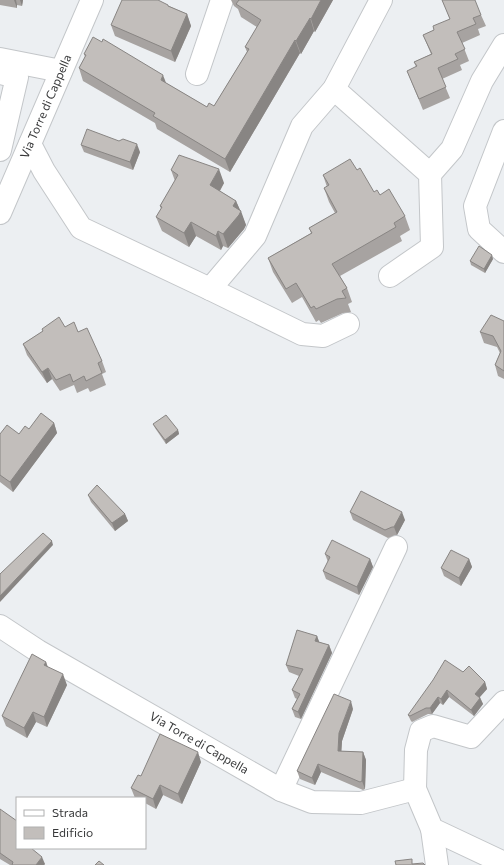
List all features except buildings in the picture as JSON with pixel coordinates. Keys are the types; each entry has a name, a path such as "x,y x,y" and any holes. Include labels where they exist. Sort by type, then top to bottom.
{"street":[{"name":"Via Torre di Cappella","path":"0,213 92,0"},
{"path":"197,74 222,0"},
{"path":"210,289 254,236 302,126 334,89 381,0"},
{"path":"390,276 432,247 430,174 452,149 482,81 504,45"},
{"path":"0,59 61,71"},
{"path":"0,73 17,77 0,150"},
{"path":"334,89 430,174"},
{"path":"504,131 475,206 479,229 504,252"},
{"path":"30,144 44,171 81,228 302,334 323,336 348,324"},
{"path":"281,790 396,548"},
{"name":"Via Torre di Cappella","path":"0,626 38,651 281,790 312,802 361,803 415,789"},
{"path":"437,865 432,829 415,789 416,750 421,731 433,726 471,737 504,702"},
{"path":"432,829 504,863"}]}
